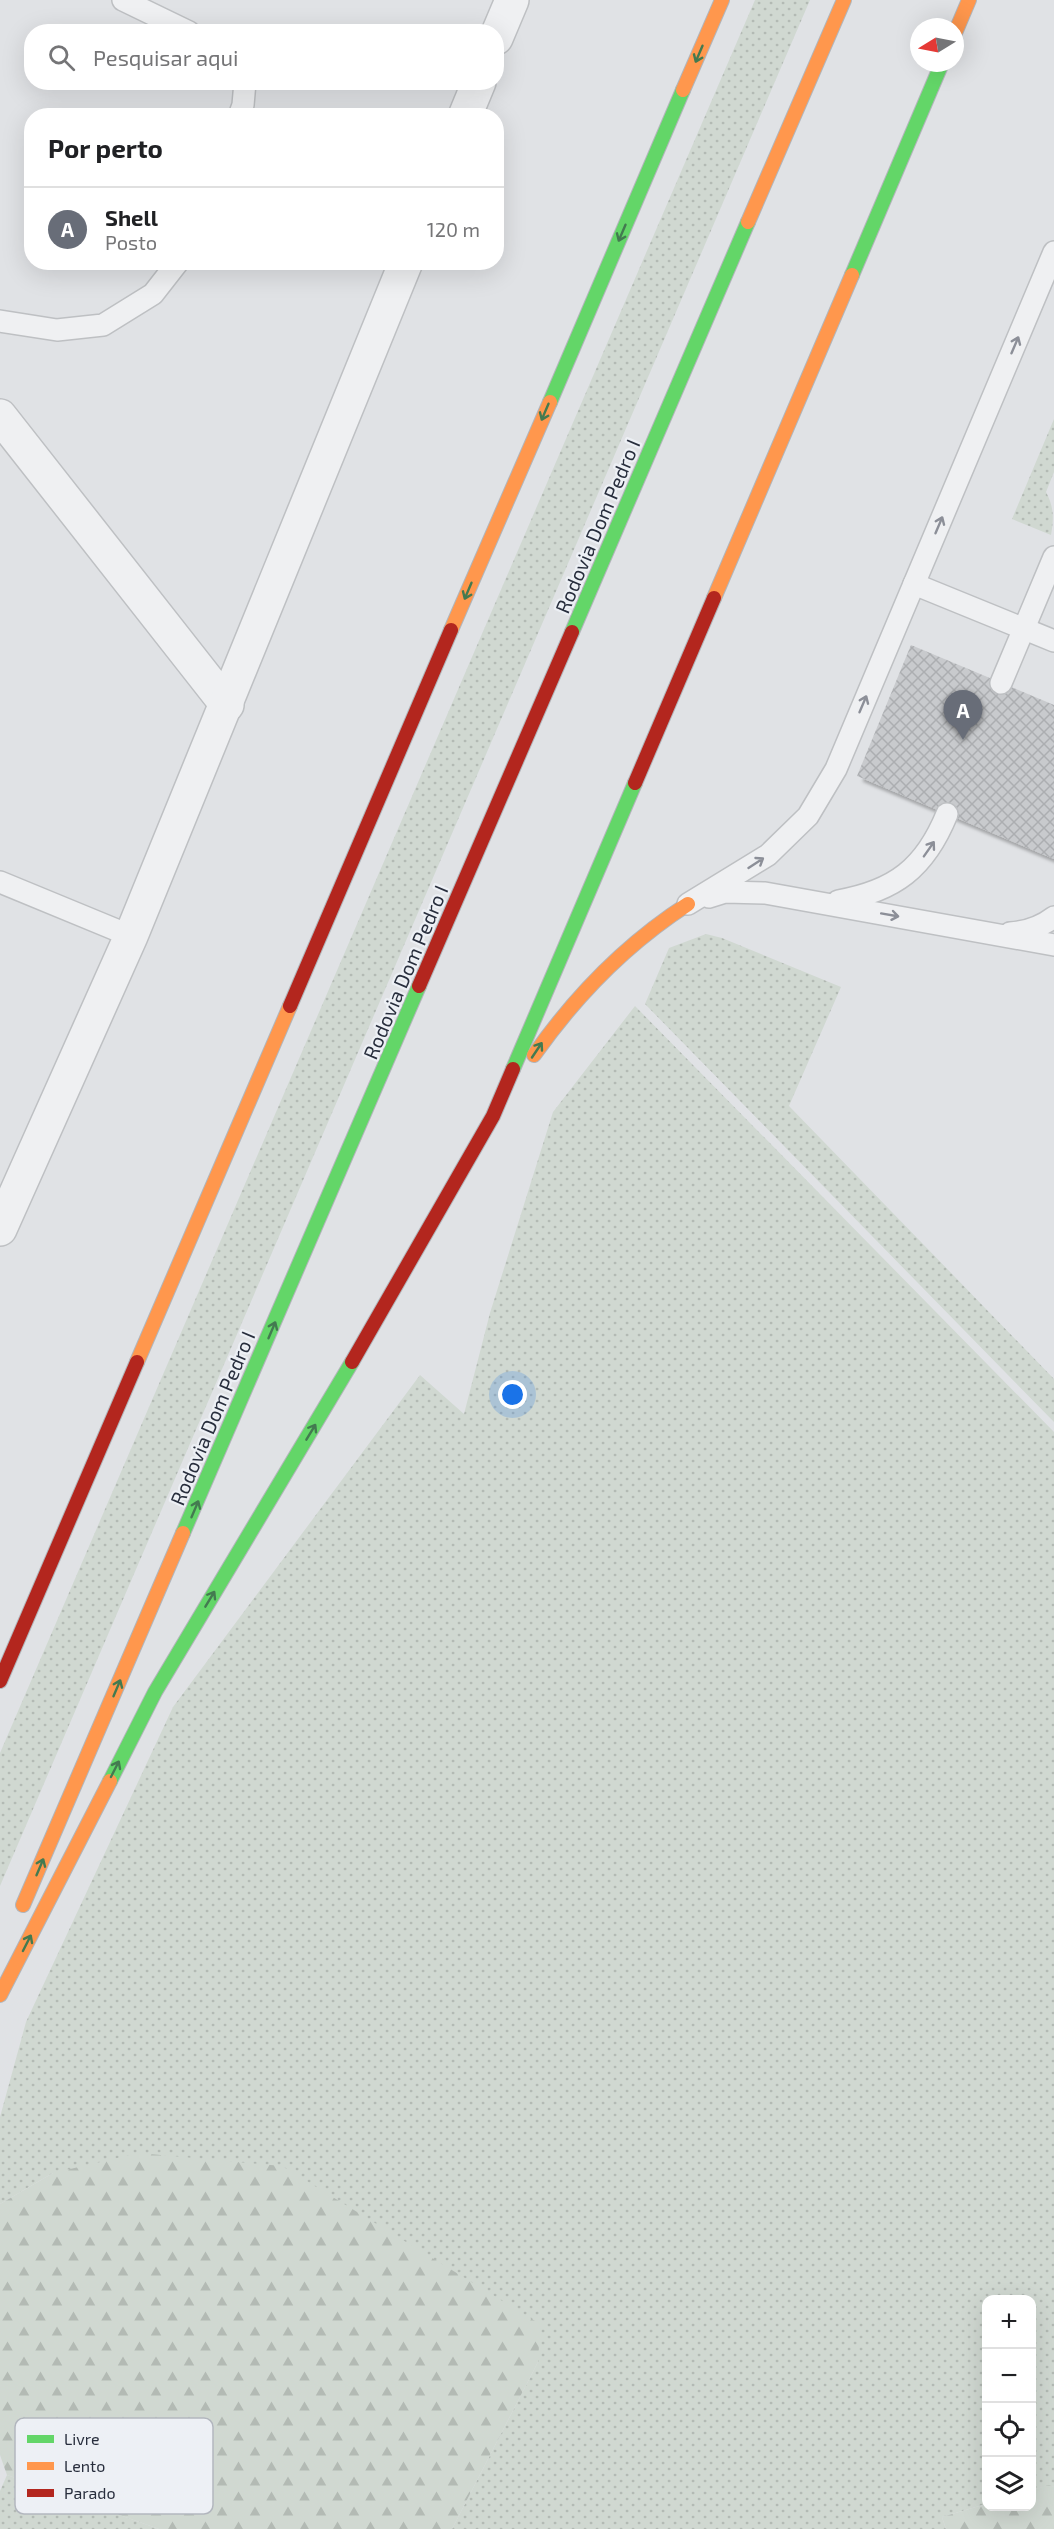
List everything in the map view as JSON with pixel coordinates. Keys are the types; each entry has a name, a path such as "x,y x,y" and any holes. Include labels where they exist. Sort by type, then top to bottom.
{"highway":[{"path":"0,1681 722,0"},
{"name":"Rodovia Dom Pedro I","path":"19,1915 844,0"},
{"path":"961,18 969,0"},
{"path":"493,1116 938,72"},
{"path":"0,1995 155,1692 335,1391 493,1116 551,1029 598,974 659,921 688,903"}],"street":[{"path":"502,24 512,0"},
{"path":"468,108 476,90"},
{"path":"0,1229 131,936 403,270"},
{"path":"0,416 227,705"}],"lane":[{"path":"123,0 172,24"},
{"path":"242,108 244,90"},
{"path":"688,903 768,855 808,816 836,769 1054,252"},
{"path":"0,321 57,330 103,325 153,294 172,270"},
{"path":"1001,683 1054,557"},
{"path":"914,584 1054,641"},
{"path":"825,903 864,897 892,884 918,864 937,838 947,814"},
{"path":"0,882 131,936"},
{"path":"688,903 725,892 765,893 1054,945"},
{"path":"994,934 1021,932 1045,924 1054,917"}],"green space":[{"path":"755,0 810,0 0,1886 0,1753"},
{"path":"1054,419 1054,472 1046,492 1053,513 1051,535 1012,519"},
{"path":"706,934 722,938 841,987 789,1106 1054,1379 1054,1422 645,1004 669,948"},
{"path":"635,1006 1054,1432 1054,2487 1036,2489 1036,2295 982,2295 982,2505 942,2517 946,2529 452,2529 538,2362 53,2173 0,2204 0,2117 26,2022 173,1707 420,1375 464,1414 490,1313 553,1112"},
{"path":"139,2153 282,2166 540,2324 538,2362 452,2529 159,2529 117,2514 213,2514 213,2418 15,2418 15,2478 7,2475 0,2455 0,2204 53,2173"},
{"path":"7,2475 15,2478 15,2514 117,2514 159,2529 0,2529 0,2491"},
{"path":"1049,2485 1054,2487 1054,2529 946,2529 942,2517 982,2505 982,2511 1036,2511 1036,2489"}],"building":[{"path":"911,645 1054,705 1054,859 857,776"}],"traffic: fast":[{"path":"852,275 938,72"},
{"path":"550,402 683,90"},
{"path":"572,632 748,222"},
{"path":"513,1069 635,783"},
{"path":"183,1533 419,986"},
{"path":"110,1781 155,1692 352,1362"}],"traffic: slow":[{"path":"683,90 722,0"},
{"path":"748,222 844,0"},
{"path":"961,18 969,0"},
{"path":"714,598 852,275"},
{"path":"451,630 550,402"},
{"path":"534,1055 567,1011 623,953 665,919 688,904"},
{"path":"137,1362 290,1006"},
{"path":"23,1905 183,1533"},
{"path":"0,1995 110,1781"}],"traffic: jam":[{"path":"635,783 714,598"},
{"path":"290,1006 451,630"},
{"path":"419,986 572,632"},
{"path":"352,1362 493,1116 513,1069"},
{"path":"0,1681 137,1362"}],"place":[{"name":"Shell","path":"963,740"}]}
